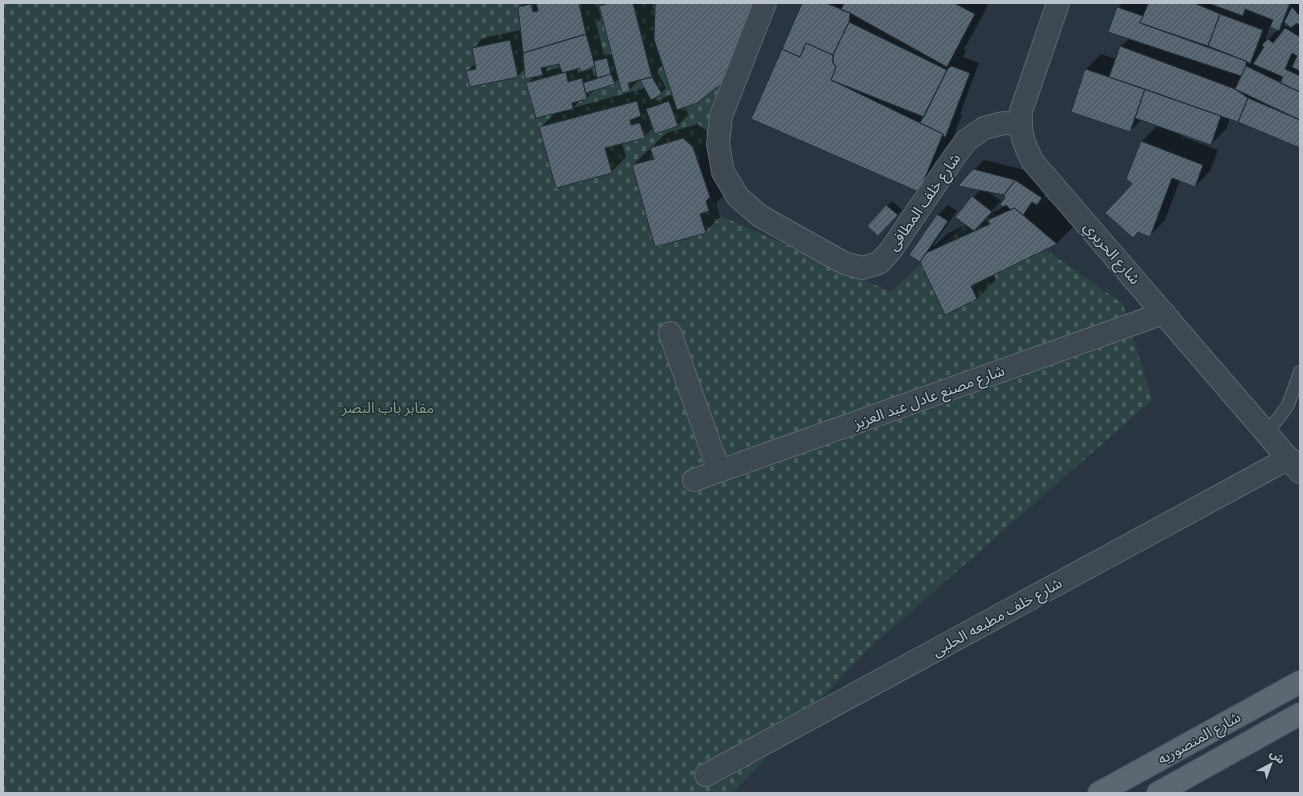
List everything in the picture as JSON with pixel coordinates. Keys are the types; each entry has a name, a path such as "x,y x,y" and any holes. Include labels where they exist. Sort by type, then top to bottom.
{"main road":[{"path":"1293,686 1300,711"},
{"name":"شارع المنصوريه","path":"1099,793 1293,686"},
{"name":"شارع المنصوريه","path":"1165,791 1300,714"},
{"path":"1155,762 1165,791"}],"street":[{"name":"شارع خلف المطافى","path":"765,3 721,116 718,144 723,172 738,197 760,216 844,263 862,268 879,263 891,250 966,140 984,128 1004,123 1020,124"},
{"name":"شارع الحريري","path":"1058,3 1021,111 1020,124 1024,144 1033,162 1294,465"},
{"name":"شارع مصنع عادل عبد العزيز","path":"694,480 1164,313"},
{"path":"670,333 719,471"},
{"name":"شارع خلف مطبعه الحلبى","path":"706,775 1294,465"}],"lane":[{"path":"1266,432 1288,405 1300,372"}],"green space":[{"name":"مقابر باب النصر","path":"3,3 761,3 699,156 703,179 721,216 891,292 983,206 1123,304 1152,400 866,651 733,793 3,793"}],"building":[{"path":"536,3 579,3 586,34 523,53 518,7 531,4 533,12 538,11"},
{"path":"610,3 633,3 652,77 628,83 630,91 622,93 599,6"},
{"path":"656,3 755,3 724,82 697,103 677,110 654,39"},
{"path":"802,3 826,3 850,13 849,22 833,55 806,43 800,57 782,49"},
{"path":"844,3 954,3 975,14 947,67 850,13 841,10"},
{"path":"1146,3 1194,3 1220,14 1208,46 1140,23 1148,4"},
{"path":"1208,3 1290,3 1279,31 1270,27 1273,20 1245,9 1243,16"},
{"path":"1117,7 1143,16 1140,23 1246,61 1246,66 1241,76 1108,32"},
{"path":"1292,7 1299,15 1300,14 1300,26 1297,23 1291,28 1284,22"},
{"path":"1220,14 1263,30 1250,64 1208,46"},
{"path":"849,22 947,70 924,117 831,80 836,67 833,63 833,55"},
{"path":"1285,28 1300,37 1300,71 1292,67 1297,56 1292,53 1285,69 1300,76 1300,92 1280,83 1283,77 1253,64 1264,47 1262,45 1268,39 1273,43"},
{"path":"586,34 595,66 581,72 580,68 562,73 559,64 541,68 543,75 525,79 523,53"},
{"path":"510,40 518,77 470,87 466,71 476,69 472,48"},
{"path":"806,43 833,55 833,63 836,67 831,80 943,134 919,192 751,119 782,49 800,57"},
{"path":"1120,46 1235,89 1248,98 1238,122 1109,77"},
{"path":"607,58 611,74 597,78 594,61"},
{"path":"951,66 970,73 945,138 943,134 920,123 947,70"},
{"path":"1246,66 1300,92 1300,120 1235,89"},
{"path":"1085,69 1145,89 1130,132 1071,112"},
{"path":"566,72 568,82 582,78 587,99 572,103 573,109 536,118 526,83"},
{"path":"611,74 615,84 586,93 583,83"},
{"path":"652,77 662,94 651,100 640,80"},
{"path":"1145,89 1221,116 1211,145 1135,118"},
{"path":"1248,98 1300,120 1300,148 1238,122"},
{"path":"637,101 641,116 630,120 631,125 640,123 645,138 605,148 612,173 556,188 539,127"},
{"path":"669,101 678,126 655,134 646,109"},
{"path":"683,138 693,147 710,197 706,201 709,211 700,214 706,233 655,247 632,165 654,159 650,148"},
{"path":"1141,141 1203,165 1195,187 1172,178 1150,237 1138,232 1133,238 1105,213 1132,184 1126,179"},
{"path":"973,169 1015,180 1004,195 958,186"},
{"path":"1015,180 1042,198 1037,205 1032,202 1023,215 1014,208 1011,210 1006,205 1003,207 1000,204 1005,198 1004,195"},
{"path":"972,196 992,212 974,231 955,217"},
{"path":"886,205 898,215 878,236 867,226"},
{"path":"1014,208 1057,244 971,286 977,299 945,315 920,262 926,253 990,224 988,220"},
{"path":"937,214 948,221 920,262 909,255"}]}
